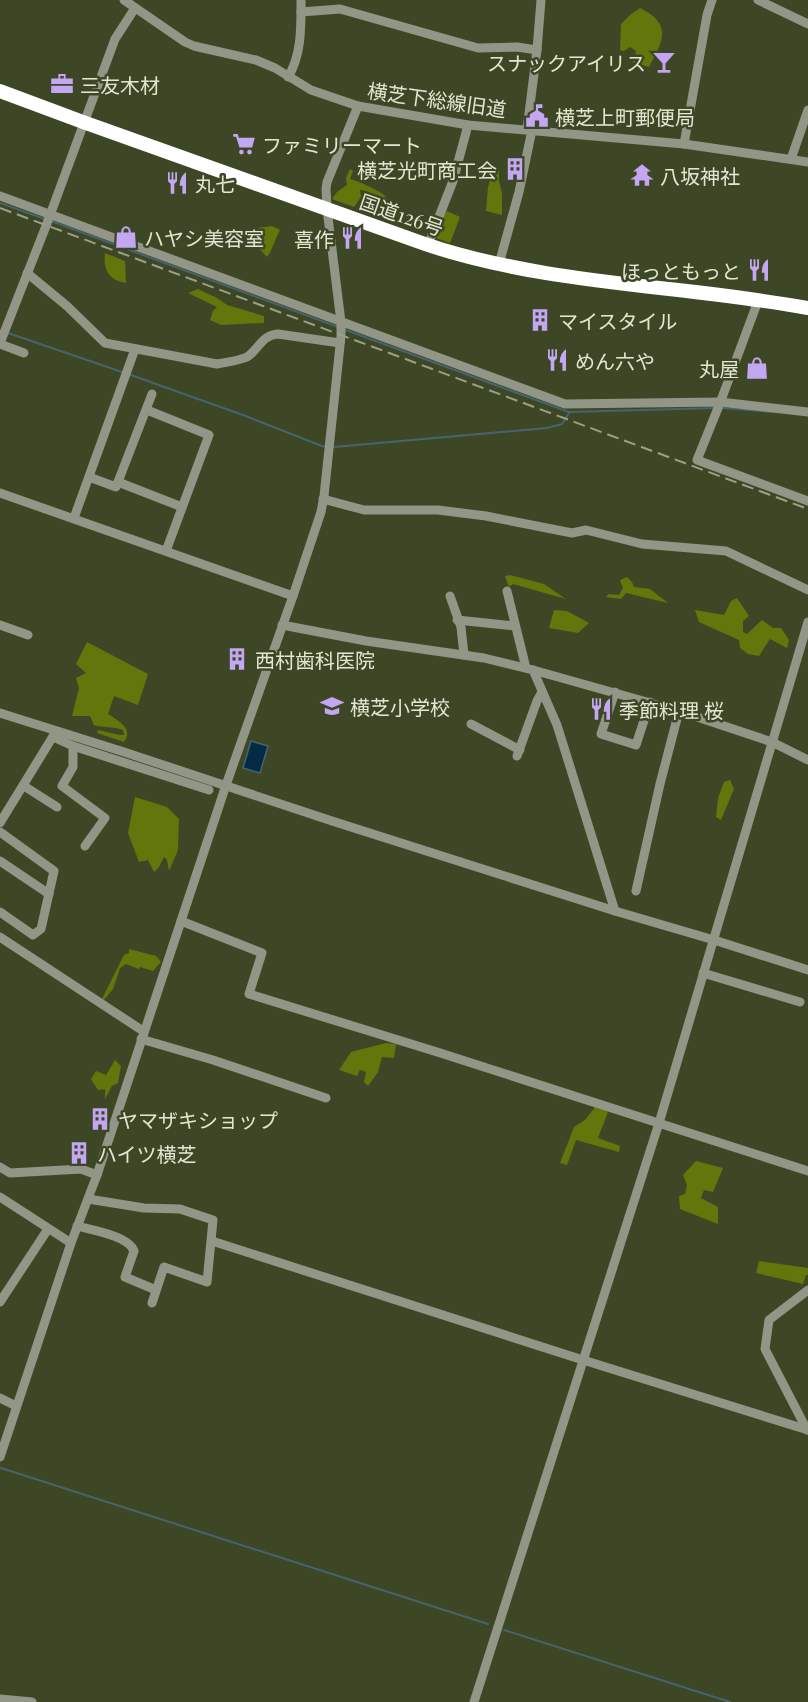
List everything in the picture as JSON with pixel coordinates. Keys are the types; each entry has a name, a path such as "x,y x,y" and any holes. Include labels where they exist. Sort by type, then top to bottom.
{"highway":[{"name":"国道126号","path":"0,91 428,245 499,264 532,270 808,308"}],"street":[{"name":"横芝下総線旧道","path":"124,0 185,42 256,60 275,68 311,90 358,106 468,124 684,144 808,162"},
{"path":"288,77 298,55 301,0"},
{"path":"499,264 519,192 530,129 541,0"},
{"path":"684,144 707,15 712,0"},
{"path":"758,0 808,24"},
{"path":"24,353 0,344 115,39 135,8"},
{"path":"301,12 340,9 478,48 517,47 537,50"},
{"path":"0,1457 71,1243 97,1175 226,785 293,596 323,499 341,339 341,322 327,208 327,182 358,106"},
{"path":"791,159 808,110"},
{"path":"428,245 453,181 468,124"},
{"path":"0,196 565,404 719,406 808,412"},
{"path":"27,273 68,306 105,343 217,364 247,357 263,339 271,334 341,339"},
{"path":"758,301 697,460 808,501"},
{"path":"74,518 135,349"},
{"path":"88,477 116,487 152,394"},
{"path":"147,410 210,435 166,551"},
{"path":"118,482 182,507"},
{"path":"0,493 293,596"},
{"path":"323,499 364,510 438,510 486,516 572,533 586,530 642,544 726,551 808,590"},
{"path":"507,591 515,626 529,669 557,725 615,911"},
{"path":"450,596 461,627 464,655"},
{"path":"457,620 515,626"},
{"path":"474,1702 659,1123 808,622"},
{"path":"0,625 28,634"},
{"path":"282,625 366,641 464,655 529,669 680,711 772,742 808,760"},
{"path":"471,724 518,753 542,692"},
{"path":"615,692 601,734 636,745 650,702"},
{"path":"636,891 660,784 680,711"},
{"path":"0,713 55,734 226,785 615,911 808,970"},
{"path":"55,734 74,746 209,790"},
{"path":"0,823 55,734"},
{"path":"74,746 73,767 62,786 105,818 86,846"},
{"path":"24,786 57,807"},
{"path":"0,832 54,871 41,929 33,935 0,912"},
{"path":"0,861 49,894"},
{"path":"181,921 262,953 249,994 413,1044 808,1171"},
{"path":"0,937 142,1035 326,1098"},
{"path":"703,973 800,1002"},
{"path":"0,1167 10,1173 81,1169 97,1175"},
{"path":"0,1197 71,1243"},
{"path":"88,1199 144,1208 180,1209 213,1220 207,1282 164,1267 152,1304"},
{"path":"77,1226 121,1239 130,1244 134,1251 124,1277 156,1290"},
{"path":"0,1302 48,1229"},
{"path":"212,1241 807,1430"},
{"path":"807,1430 765,1349 769,1320 808,1290"},
{"path":"0,1398 16,1406"},
{"path":"0,1699 32,1702"}],"green space":[{"path":"640,8 657,20 662,33 658,49 649,67 633,63 636,51 630,47 624,51 620,50 621,24"},
{"path":"494,166 499,172 502,215 486,211 488,187"},
{"path":"350,169 353,171 350,179 377,191 388,200 390,203 384,218 368,213 375,203 374,197 363,190 360,190 361,197 354,207 332,199 347,185 346,178"},
{"path":"447,211 460,217 450,243 436,238"},
{"path":"272,226 280,230 267,257 247,236 257,237 258,228"},
{"path":"105,253 125,261 126,283 120,282 108,273"},
{"path":"198,289 227,305 264,316 264,323 221,325 210,320 217,307 188,293"},
{"path":"510,575 544,584 566,599 513,584 509,587 505,576"},
{"path":"627,577 634,587 650,589 668,603 626,593 621,599 606,597 609,594 619,595 623,588 620,580"},
{"path":"737,598 749,616 743,621 743,632 747,634 762,620 773,628 781,628 789,640 787,648 770,639 759,656 748,654 740,648 739,640 699,622 695,610 724,615 731,601"},
{"path":"554,610 567,611 589,623 578,633 549,628"},
{"path":"87,642 148,674 138,705 114,696 108,714 126,729 127,737 124,742 97,733 98,730 124,735 123,730 94,725 90,716 72,716 79,688 76,678 86,673 76,664"},
{"path":"730,780 734,789 721,820 716,817 718,798 724,782"},
{"path":"135,797 167,807 179,819 178,850 169,871 167,860 164,857 154,872 148,860 139,862 128,833"},
{"path":"129,949 156,956 161,962 153,971 126,964 120,968 113,989 104,1000 102,999 124,955 129,953"},
{"path":"386,1043 396,1044 394,1058 382,1057 378,1072 368,1086 364,1082 366,1072 360,1070 357,1076 339,1070 351,1052"},
{"path":"115,1060 121,1066 118,1083 112,1086 105,1099 105,1089 98,1090 91,1079 96,1071 106,1075"},
{"path":"596,1106 608,1112 598,1138 620,1146 619,1152 576,1140 567,1165 560,1163 574,1127 585,1120"},
{"path":"696,1161 723,1168 713,1192 704,1190 701,1198 718,1207 718,1224 680,1209 679,1196 685,1194 687,1185 683,1175"},
{"path":"759,1261 808,1268 808,1275 803,1284 756,1273"}],"water":[{"path":"251,741 268,746 260,773 243,768"}],"waterway":[{"path":"0,203 45,219"},
{"path":"51,221 338,327"},
{"path":"343,329 569,412 716,408"},
{"path":"8,333 122,372"},
{"path":"128,374 328,447"},
{"path":"722,408 773,412"},
{"path":"334,447 547,428 562,424 569,413"},
{"path":"1,1468 488,1624"},
{"path":"504,1630 730,1702"}],"railway":[{"path":"0,208 808,509"}],"place":[{"name":"スナックアイリス","path":"664,62"},
{"name":"三友木材","path":"62,84"},
{"name":"横芝上町郵便局","path":"537,116"},
{"name":"ファミリーマート","path":"244,144"},
{"name":"横芝光町商工会","path":"515,169"},
{"name":"八坂神社","path":"642,175"},
{"name":"丸七","path":"177,183"},
{"name":"ハヤシ美容室","path":"126,237"},
{"name":"喜作","path":"352,238"},
{"name":"ほっともっと","path":"759,270"},
{"name":"マイスタイル","path":"540,320"},
{"name":"めん六や","path":"557,360"},
{"name":"丸屋","path":"757,368"},
{"name":"西村歯科医院","path":"237,659"},
{"name":"横芝小学校","path":"332,706"},
{"name":"季節料理 桜","path":"601,709"},
{"name":"ヤマザキショップ","path":"100,1119"},
{"name":"ハイツ横芝","path":"79,1153"}]}
